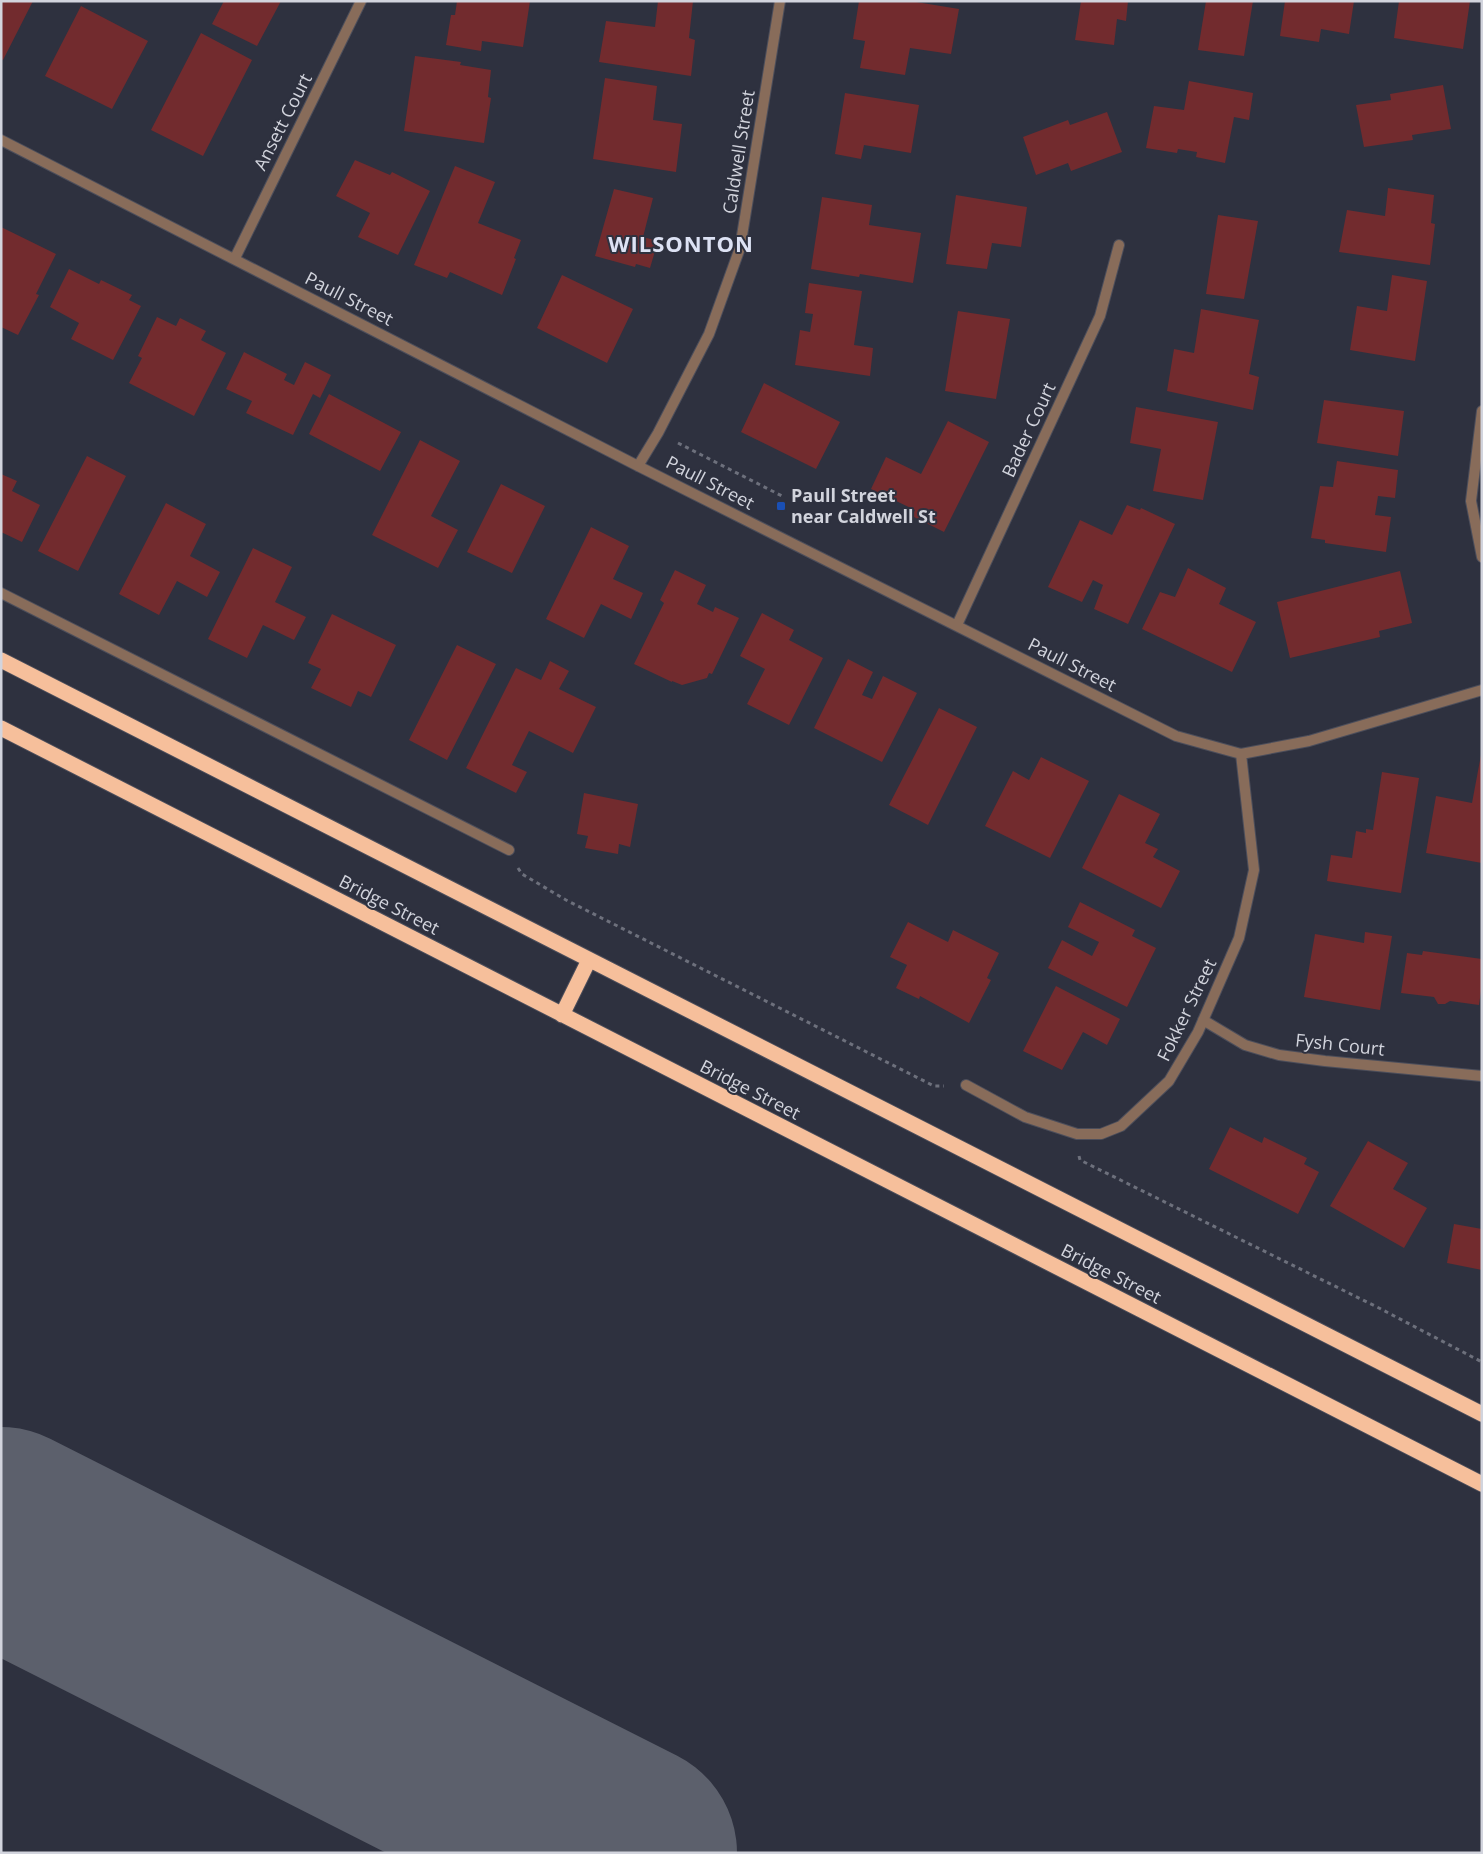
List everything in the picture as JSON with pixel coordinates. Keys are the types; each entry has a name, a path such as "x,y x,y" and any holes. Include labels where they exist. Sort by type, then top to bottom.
{"highway":[{"path":"1,660 1482,1414"},
{"name":"Bridge Street","path":"1,728 1482,1484"},
{"path":"562,1015 589,960"}],"street":[{"name":"Ansett Court","path":"234,258 361,1"},
{"name":"Caldwell Street","path":"638,466 658,433 709,334 740,248 780,1"},
{"name":"Paull Street","path":"1,140 638,466 1176,736 1242,754 1309,741 1482,690"},
{"name":"Bader Court","path":"957,625 1100,316 1119,245"},
{"path":"1482,410 1471,501 1482,557"},
{"path":"1,593 509,850"},
{"name":"Fokker Street","path":"966,1086 1025,1117 1077,1134 1101,1134 1121,1126 1169,1081 1198,1032 1239,938 1254,870 1242,754"},
{"name":"Fysh Court","path":"1203,1020 1245,1045 1279,1055 1482,1076"}],"path":[{"path":"658,433 782,496"},
{"path":"522,874 566,900 934,1086 966,1086"},
{"path":"1077,1134 1080,1160 1379,1308 1482,1362"}],"building":[{"path":"1,1 33,1 3,60 1,59"},
{"path":"224,1 281,1 257,46 212,24"},
{"path":"457,1 530,1 523,47 482,41 481,51 446,45 451,15 455,15"},
{"path":"658,1 693,1 689,38 695,40 691,76 599,62 606,21 655,27"},
{"path":"859,1 910,1 959,9 951,54 910,48 905,75 860,68 865,41 853,39"},
{"path":"1081,1 1128,1 1126,21 1117,19 1114,45 1075,40"},
{"path":"1206,1 1253,1 1244,56 1198,50"},
{"path":"1285,1 1354,1 1349,34 1321,29 1319,42 1280,36"},
{"path":"1399,1 1470,1 1463,49 1394,38"},
{"path":"81,6 148,41 112,109 45,76"},
{"path":"201,33 252,60 203,156 151,130"},
{"path":"415,56 461,62 460,65 491,70 488,97 491,98 484,143 404,131"},
{"path":"605,78 657,86 653,120 682,124 676,172 593,159"},
{"path":"1189,81 1253,93 1249,120 1234,117 1225,163 1196,157 1197,152 1178,149 1177,153 1146,148 1154,106 1184,110"},
{"path":"1443,85 1451,129 1412,135 1413,140 1364,147 1356,105 1391,100 1390,94"},
{"path":"845,93 919,105 911,153 864,145 861,159 835,154"},
{"path":"1107,112 1122,152 1071,171 1068,163 1036,175 1023,137 1068,120 1070,125"},
{"path":"355,160 390,175 392,172 430,191 398,255 358,237 370,213 336,196"},
{"path":"455,166 495,182 478,223 521,240 502,295 450,272 447,278 414,265"},
{"path":"1388,188 1434,195 1431,223 1435,224 1430,265 1339,252 1347,210 1385,216"},
{"path":"614,189 653,198 643,237 658,241 650,268 636,264 635,267 595,256"},
{"path":"956,195 1027,207 1021,247 992,243 987,269 946,264"},
{"path":"822,197 872,205 869,225 921,233 913,283 860,274 859,277 811,269"},
{"path":"1218,215 1258,221 1244,299 1206,294"},
{"path":"1,227 56,254 36,294 39,295 18,335 1,327"},
{"path":"69,269 99,284 101,280 132,295 129,300 141,306 113,360 71,339 79,323 50,307"},
{"path":"562,275 633,309 607,363 537,328"},
{"path":"1392,275 1427,281 1415,361 1350,350 1357,306 1387,311"},
{"path":"809,283 862,291 854,345 873,348 870,376 795,365 800,330 810,332 813,314 805,313"},
{"path":"1201,309 1259,320 1249,374 1259,377 1253,410 1167,391 1174,349 1194,353"},
{"path":"958,311 1010,319 996,399 945,391"},
{"path":"157,317 176,326 180,318 206,331 201,340 226,353 194,416 129,383 142,358 138,356"},
{"path":"244,352 287,374 284,380 294,385 305,362 331,375 320,398 313,394 293,435 246,413 252,401 226,389"},
{"path":"764,383 840,422 816,469 741,432"},
{"path":"329,394 401,432 380,471 309,434"},
{"path":"1324,400 1404,411 1398,456 1317,443"},
{"path":"1136,407 1218,422 1203,500 1153,491 1161,449 1130,443"},
{"path":"948,421 989,442 944,532 912,516 915,510 871,489 886,457 921,474"},
{"path":"420,440 460,461 431,516 458,530 438,568 372,535"},
{"path":"87,456 126,476 78,571 38,551"},
{"path":"1337,461 1398,470 1395,498 1378,496 1375,515 1391,517 1386,552 1325,543 1325,540 1311,538 1320,486 1333,487"},
{"path":"1,474 17,481 12,491 40,505 22,542 1,532"},
{"path":"501,484 545,506 512,573 467,552"},
{"path":"166,503 206,524 190,556 220,572 207,597 177,581 159,615 119,594"},
{"path":"1127,505 1140,510 1141,508 1175,524 1128,624 1094,609 1103,585 1093,580 1082,602 1048,587 1080,520 1112,535"},
{"path":"591,527 629,546 613,579 643,593 631,619 601,604 584,638 546,619"},
{"path":"253,548 292,567 275,602 306,617 294,640 263,625 247,658 208,639"},
{"path":"1188,568 1226,588 1219,604 1256,622 1232,672 1142,629 1160,592 1175,597"},
{"path":"675,570 706,585 697,604 713,612 715,607 739,618 712,674 709,673 707,678 682,685 634,664 664,603 660,600"},
{"path":"1400,571 1412,623 1379,631 1380,637 1290,658 1277,602"},
{"path":"762,613 794,630 789,640 823,658 789,725 747,704 765,669 740,656"},
{"path":"332,614 396,645 371,697 358,691 351,707 311,688 321,669 308,663"},
{"path":"457,645 496,664 447,760 409,740"},
{"path":"848,659 873,672 862,695 872,699 883,676 917,693 882,762 814,728"},
{"path":"550,661 569,671 559,689 596,707 573,753 529,731 512,765 527,772 516,793 466,768 516,668 541,680"},
{"path":"939,708 977,727 928,825 889,805"},
{"path":"1481,755 1482,863 1426,853 1436,796 1472,803"},
{"path":"1041,757 1089,781 1050,858 985,826 1013,771 1029,780"},
{"path":"1382,772 1419,778 1401,893 1327,881 1331,855 1352,858 1356,831 1366,833 1366,829 1373,830"},
{"path":"584,793 638,804 630,847 619,844 618,854 585,848 588,836 577,834"},
{"path":"1119,794 1160,814 1145,843 1158,849 1153,857 1180,871 1161,908 1082,868"},
{"path":"1080,902 1135,930 1132,936 1156,948 1127,1007 1048,968 1062,940 1092,956 1099,942 1068,927"},
{"path":"908,922 948,942 953,930 999,953 987,978 991,980 969,1023 920,996 919,999 896,988 907,965 890,957"},
{"path":"1365,932 1392,936 1380,1010 1304,997 1315,934 1364,943"},
{"path":"1423,951 1482,959 1482,984 1479,1005 1450,1001 1445,1004 1438,1004 1434,997 1401,993 1407,953 1422,955"},
{"path":"1056,986 1120,1019 1107,1045 1083,1032 1062,1070 1023,1051"},
{"path":"1230,1127 1262,1143 1264,1137 1307,1158 1304,1164 1319,1172 1298,1214 1209,1169"},
{"path":"1368,1141 1408,1163 1393,1189 1427,1208 1404,1248 1330,1206"},
{"path":"1454,1224 1482,1229 1482,1270 1447,1263"}],"runway":[{"path":"1,1536 628,1853"}],"place":[{"name":"Paull Street near Caldwell St","path":"781,506"}],"district":[{"name":"WILSONTON","path":"681,244"}]}
